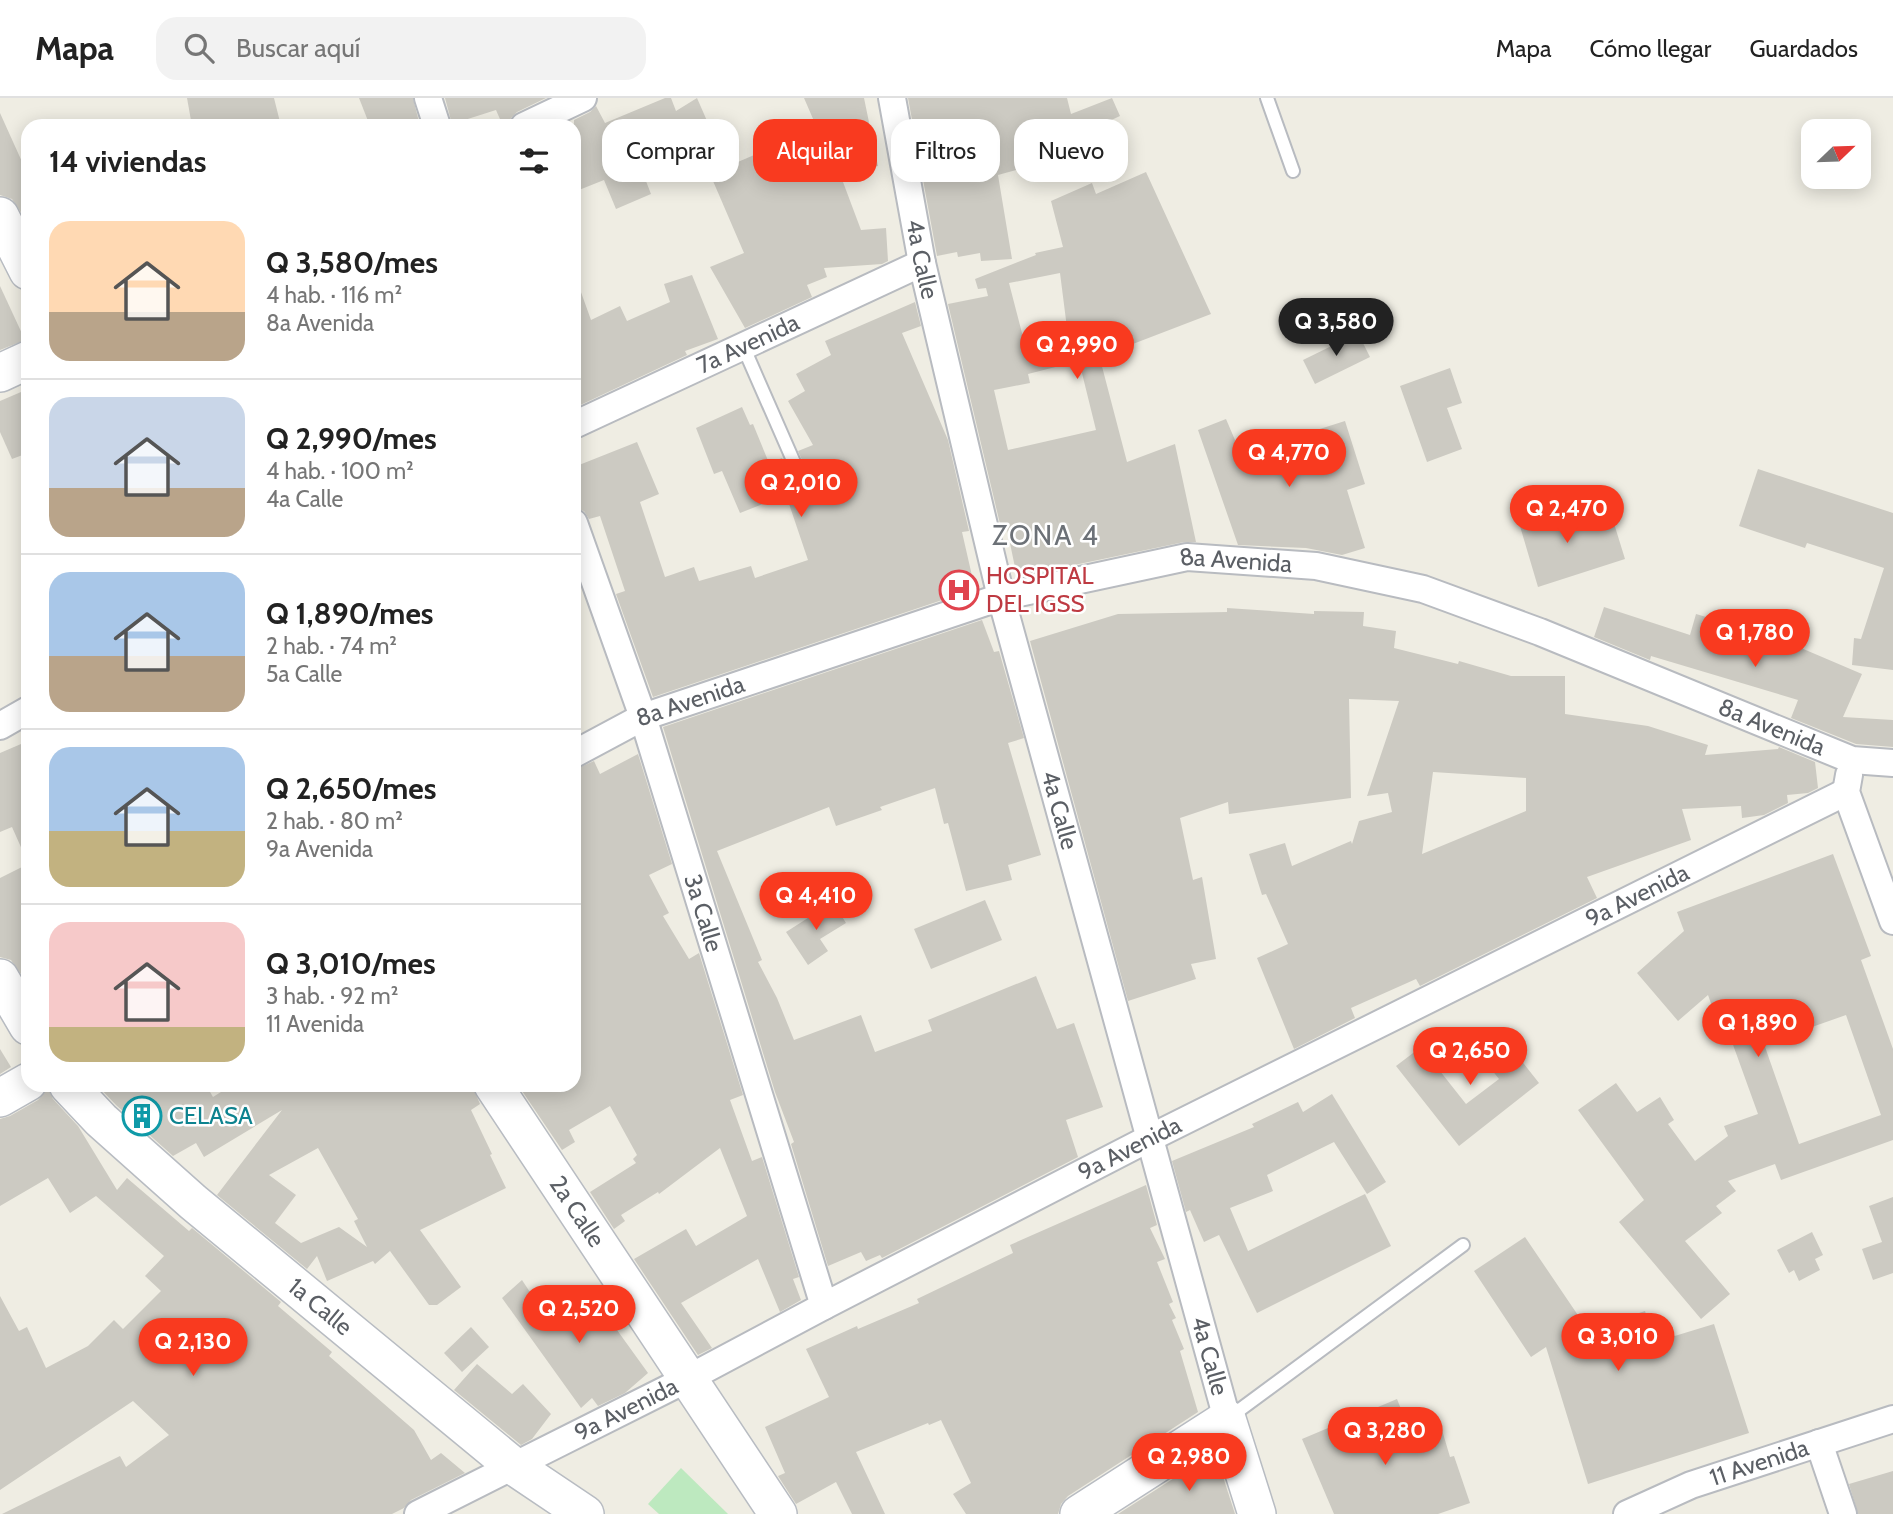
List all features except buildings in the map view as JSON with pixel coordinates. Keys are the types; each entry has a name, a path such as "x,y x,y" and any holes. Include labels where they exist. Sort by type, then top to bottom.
{"main road":[{"path":"0,216 21,257"},
{"path":"0,373 21,363"},
{"path":"0,978 21,1014"},
{"path":"0,1098 21,1086"},
{"name":"1a Calle","path":"75,1092 101,1120 193,1202 512,1465 584,1514"},
{"name":"2a Calle","path":"499,1092 778,1514"},
{"path":"1079,1514 1227,1419"},
{"name":"4a Calle","path":"1227,1419 1257,1514"}],"street":[{"path":"428,98 435,119"},
{"path":"539,119 583,98"},
{"name":"4a Calle","path":"892,98 922,263 1000,597 1227,1419"},
{"name":"7a Avenida","path":"581,422 922,263"},
{"name":"3a Calle","path":"581,543 643,717 824,1306"},
{"name":"8a Avenida","path":"581,750 643,717 1000,597 1187,556 1316,566 1423,589 1540,632 1852,760 1893,763"},
{"path":"0,726 21,714"},
{"path":"1852,760 1846,792 1893,921"},
{"name":"9a Avenida","path":"418,1514 687,1379 1148,1139 1846,792"},
{"name":"11 Avenida","path":"1627,1514 1691,1485 1893,1419"},
{"path":"1819,1443 1843,1514"}],"lane":[{"path":"1267,98 1293,171"},
{"path":"743,345 796,467"},
{"path":"1227,1419 1463,1245"}],"green space":[{"path":"681,1468 728,1514 659,1514 648,1504"}],"place":[{"name":"HOSPITAL DEL IGSS","path":"959,590"},
{"name":"CELASA","path":"142,1116"}],"district":[{"name":"ZONA 4","path":"1046,535"}]}
